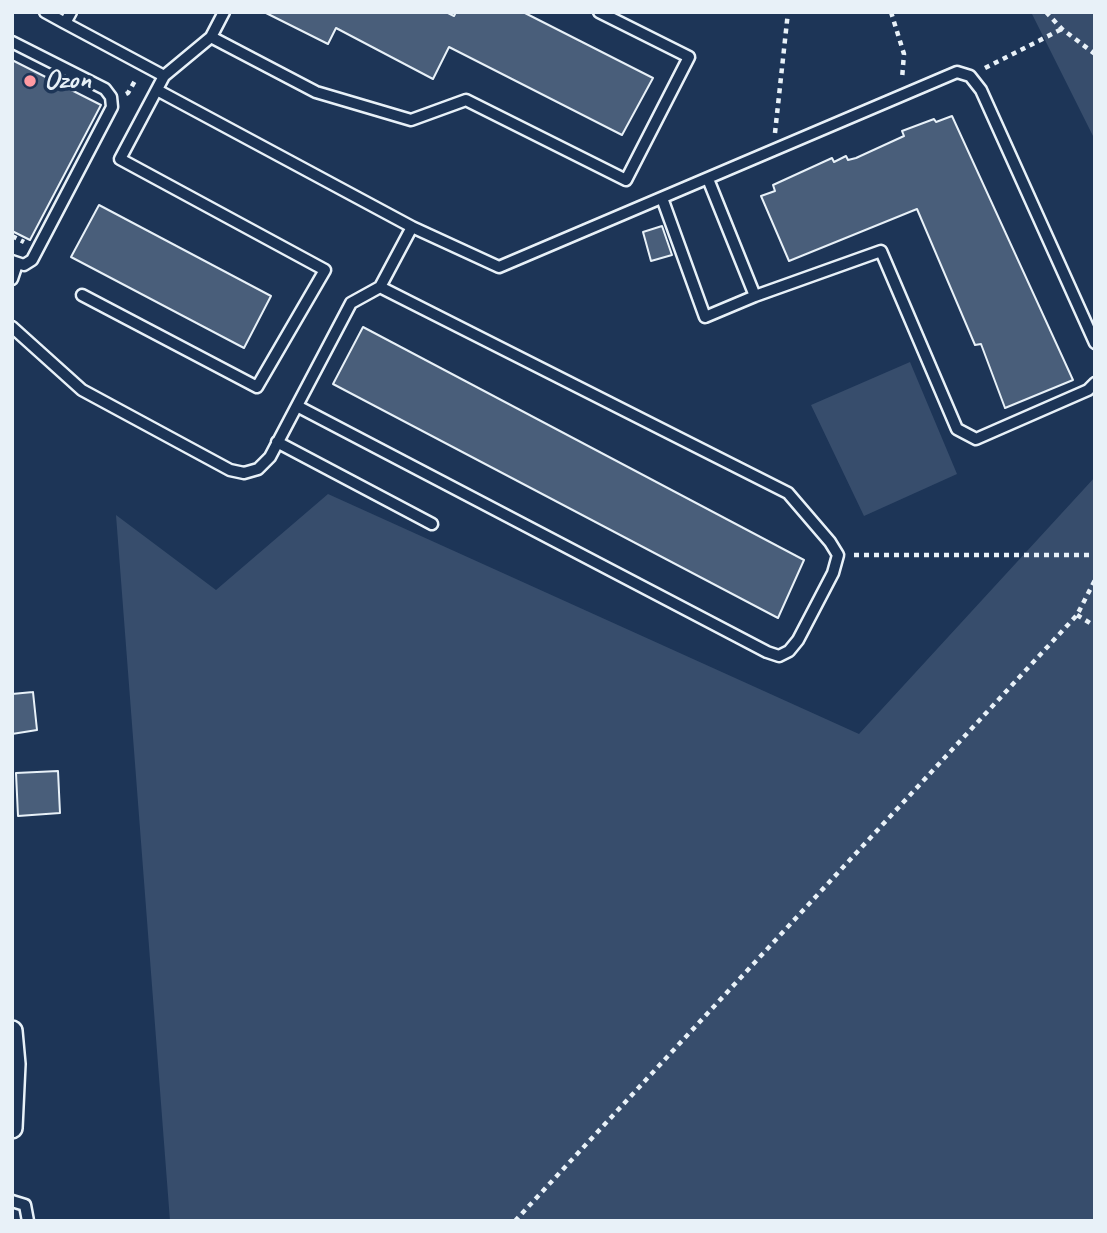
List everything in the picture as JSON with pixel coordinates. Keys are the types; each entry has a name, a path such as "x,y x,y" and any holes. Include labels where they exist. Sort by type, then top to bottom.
{"street":[{"path":"12,1031 15,1064 12,1128"}],"lane":[{"path":"45,12 163,76"},
{"path":"65,23 71,12"},
{"path":"82,295 257,387 325,270 120,159 163,76 211,37 224,12"},
{"path":"211,37 316,92 411,120 466,100 626,180 689,57 599,12"},
{"path":"12,42 105,89 111,97 112,107 32,260 24,265 15,262 12,279"},
{"path":"156,90 411,227 499,267 957,72 970,76 981,90 1095,344"},
{"path":"708,179 755,296"},
{"path":"662,198 705,317 755,296 881,251 957,429 976,439 1088,390 1095,383"},
{"path":"12,327 82,390 230,470 244,473 258,469 270,457 351,303 380,287 411,227"},
{"path":"297,406 779,656 789,651 798,640 833,573 838,555 788,493 380,287"},
{"path":"277,442 432,524"},
{"path":"12,1201 25,1205 28,1221"}],"path":[{"path":"774,152 788,12"},
{"path":"891,12 904,54 901,97"},
{"path":"1046,12 1062,29 1095,54"},
{"path":"970,76 1062,29"},
{"path":"111,97 128,93 143,65"},
{"path":"838,555 1095,555"},
{"path":"515,1221 1077,614 1095,580"},
{"path":"1077,614 1095,626"}],"shaded area":[{"path":"1031,12 1095,12 1095,140"},
{"path":"910,362 957,474 864,516 811,405"},
{"path":"1095,477 1095,1221 170,1221 116,515 216,590 328,494 859,734"}],"building":[{"path":"264,12 446,12 454,16 456,12 523,12 653,78 622,135 449,47 433,79 336,28 328,44"},
{"path":"12,60 101,105 30,240 12,231"},
{"path":"952,116 1073,380 1005,408 981,344 975,345 917,209 789,261 761,196 775,191 773,185 832,158 834,162 846,156 848,160 856,158 904,136 902,131 934,119 936,122"},
{"path":"99,205 271,296 244,348 71,257"},
{"path":"662,226 672,255 651,261 643,232"},
{"path":"363,327 804,560 778,618 333,384"},
{"path":"33,692 37,730 12,734 12,694"},
{"path":"58,771 60,813 18,816 16,773"}],"place":[{"name":"Ozon","path":"30,81"}]}
